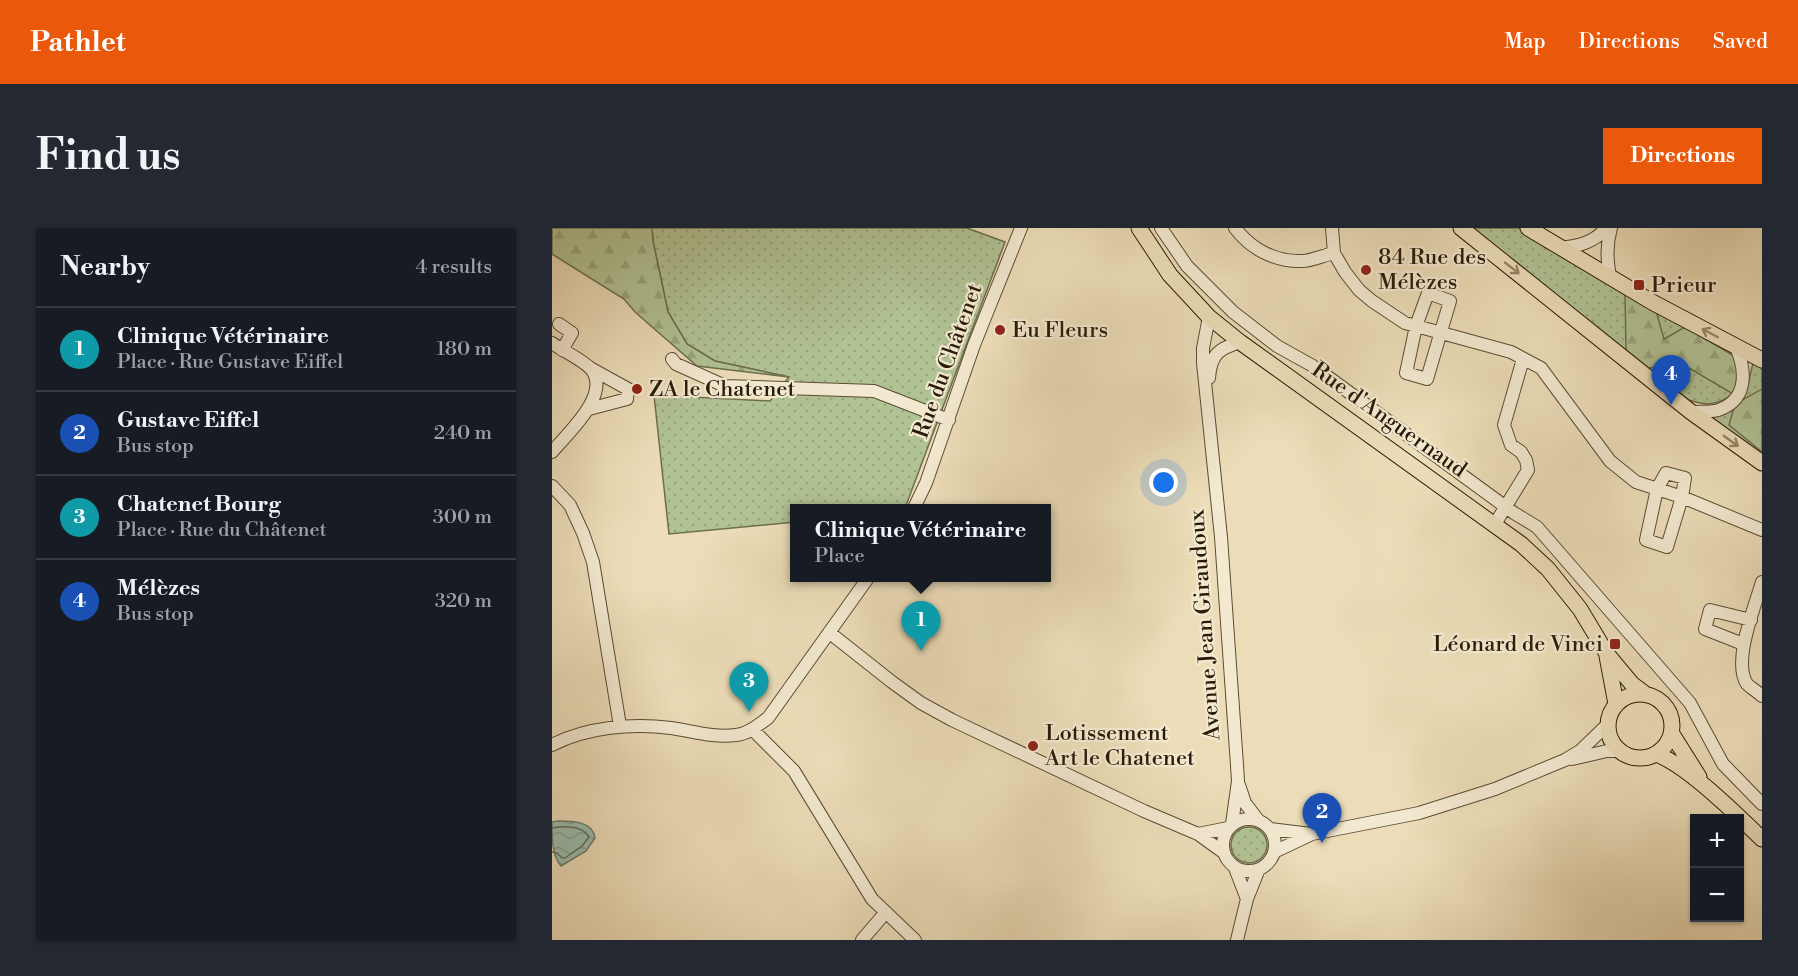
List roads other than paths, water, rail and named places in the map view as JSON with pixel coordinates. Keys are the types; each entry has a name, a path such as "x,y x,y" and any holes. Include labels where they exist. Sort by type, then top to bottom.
{"main road":[{"name":"Rue d'Anguernaud","path":"1139,228 1170,275 1209,317 1240,342 1496,524 1548,569 1580,609 1607,654 1632,684 1666,705 1673,724 1671,734 1706,787"},
{"path":"1528,228 1652,302 1762,360"},
{"path":"1465,229 1691,412 1762,464"},
{"name":"Rue d'Anguernaud","path":"1607,654 1616,704"},
{"path":"1644,693 1629,695 1616,704 1608,718 1610,739 1620,751 1635,758 1645,758 1663,749 1671,734"},
{"name":"Rue d'Anguernaud","path":"1656,754 1673,763 1706,787 1762,839"}],"street":[{"name":"Rue du Châtenet","path":"916,504 1021,228"},
{"path":"1161,228 1187,266 1233,312 1277,346 1313,366 1537,527 1690,703 1723,764 1762,804"},
{"path":"1234,228 1260,251 1279,260 1304,261 1334,253"},
{"path":"1332,228 1334,253 1359,290 1406,323 1511,352 1541,368 1611,461 1636,482 1682,496 1762,530"},
{"path":"1560,248 1586,243 1599,237 1606,228"},
{"path":"1610,277 1607,242 1611,228"},
{"path":"1428,293 1450,301 1442,333 1427,379 1406,373 1416,326 1428,293"},
{"name":"Avenue Jean Giraudoux","path":"1209,317 1203,348 1203,363 1221,537 1238,781 1245,803 1258,820"},
{"path":"554,327 572,333 557,347 628,389 627,399 589,409"},
{"name":"Avenue Jean Giraudoux","path":"1207,394 1210,366 1215,354 1240,342"},
{"path":"1691,412 1720,410 1737,398 1744,380 1736,347"},
{"path":"672,358 676,364 725,386 874,391 949,420"},
{"path":"1496,524 1528,470 1521,452 1511,445 1504,425 1523,358"},
{"path":"552,452 589,409 597,389 596,377 590,368"},
{"path":"1666,473 1685,478 1682,496 1667,546 1646,540 1658,489 1666,473"},
{"path":"552,486 570,505 593,562 620,726"},
{"path":"552,745 583,733 620,726 667,728 720,736 738,735 752,729 768,718 865,582"},
{"path":"1762,582 1743,644 1742,658 1747,683 1762,696"},
{"path":"1743,644 1705,629 1710,610 1751,620"},
{"path":"830,633 892,682 932,708 1144,811 1198,834 1223,852 1235,868 1247,899"},
{"path":"1274,852 1312,834 1430,810 1495,789 1565,760 1580,751 1608,724"},
{"path":"752,729 794,771 872,899 915,940"},
{"path":"1565,760 1607,751 1620,751"},
{"name":"Avenue Jean Giraudoux","path":"1230,826 1238,781"},
{"path":"1198,834 1230,826 1245,819 1258,820 1270,829 1312,834"},
{"path":"1223,852 1222,842 1230,826"},
{"path":"1237,940 1247,899 1259,869 1271,859 1274,852 1275,844 1270,829"},
{"path":"1235,868 1243,871 1259,869"},
{"path":"862,940 886,912"}],"water":[{"path":"552,822 586,825 595,838 586,851 561,866 554,852 552,840"}],"place":[{"name":"84 Rue des Mélèzes","path":"1366,270"},
{"name":"Prieur","path":"1639,285"},
{"name":"Eu Fleurs","path":"1000,330"},
{"name":"ZA le Chatenet","path":"637,389"},
{"name":"Mélèzes","path":"1671,405"},
{"name":"Léonard de Vinci","path":"1615,644"},
{"name":"Clinique Vétérinaire","path":"921,651"},
{"name":"Chatenet Bourg","path":"749,712"},
{"name":"Lotissement Art le Chatenet","path":"1033,746"},
{"name":"Gustave Eiffel","path":"1322,843"}]}
